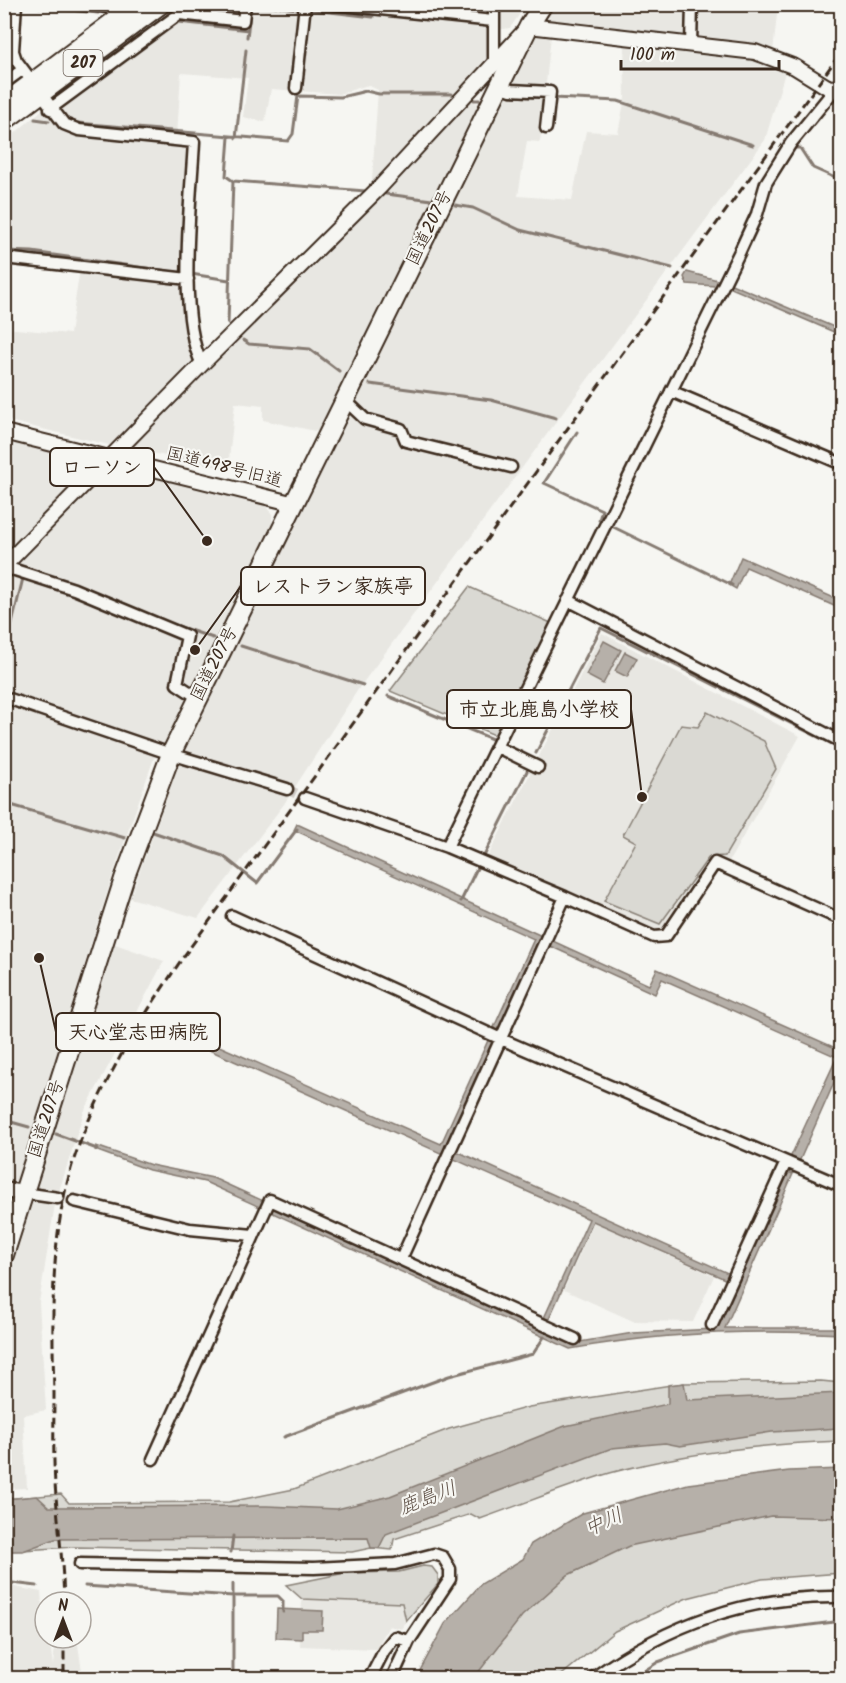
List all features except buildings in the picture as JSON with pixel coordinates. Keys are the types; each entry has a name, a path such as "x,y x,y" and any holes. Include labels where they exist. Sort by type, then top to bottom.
{"highway":[{"name":"207","path":"4,121 37,89 132,14 162,4"},
{"name":"国道207号","path":"4,1256 124,879 171,754 197,697 295,504 529,26 543,4"},
{"name":"207","path":"4,104 37,89"}],"street":[{"path":"16,4 13,51 37,89 64,124 79,130 194,142 188,279 194,342 202,364"},
{"path":"84,4 132,14"},
{"path":"162,4 175,17"},
{"path":"4,83 37,89 179,14 243,21 245,4"},
{"path":"296,88 305,4"},
{"path":"333,4 493,21"},
{"path":"494,4 494,64"},
{"path":"691,45 692,4"},
{"path":"197,697 177,684 187,636 74,589 4,568 202,364 451,114 529,26 773,57 838,88 791,143 766,183 757,214 723,285 447,847"},
{"path":"500,86 511,90 550,92 546,128"},
{"path":"4,258 188,279"},
{"path":"671,391 842,464"},
{"path":"345,400 365,418 401,429 406,441 511,467"},
{"name":"国道498号旧道","path":"4,432 295,504"},
{"path":"568,600 842,742"},
{"path":"4,697 171,754 287,789"},
{"path":"499,743 538,767"},
{"path":"305,798 481,860 654,937 666,936 715,863 842,920"},
{"path":"401,1259 565,897"},
{"path":"232,916 501,1039 842,1186"},
{"path":"712,1325 786,1162"},
{"path":"4,1190 58,1198"},
{"path":"153,1459 270,1200 575,1339"},
{"path":"74,1201 190,1229 253,1234"},
{"path":"80,1564 314,1568 395,1564 434,1554 443,1557 450,1569 450,1579 409,1641 392,1678"},
{"path":"593,1678 632,1650 691,1623 762,1602 842,1597"},
{"path":"370,1678 384,1651 395,1637 409,1641"}],"shaded area":[{"path":"182,5 526,5 510,28 489,31 488,55 444,109 376,181 372,180 378,90 368,85 339,94 271,89 265,122 243,117 248,78 181,73 177,136 190,138 182,276 189,341 197,363 109,445 5,420 5,328 70,334 81,262 30,254 5,254 5,142 43,109 59,109 183,19 177,8"},
{"path":"553,5 778,5 772,62 786,69 765,140 359,688 284,804 198,918 130,898 183,753 535,36 551,35 540,142 527,141 518,196 572,200 586,131 618,133 625,98 624,31 552,22 547,15"},
{"path":"470,101 482,105 320,432 263,420 263,406 235,403 228,469 132,449 131,444 389,191"},
{"path":"4,441 262,502 272,514 272,531 168,740 154,758 113,874 5,1217"},
{"path":"469,587 551,623 497,736 390,691"},
{"path":"602,633 800,736 728,863 714,861 664,935 654,935 487,858"},
{"path":"707,712 764,741 776,769 725,856 709,857 660,924 604,901 636,842 623,835 681,725 698,727"},
{"path":"115,944 164,961 84,1112 55,1204 39,1303 46,1410 23,1415 27,1488 5,1489 5,1289"},
{"path":"594,1222 714,1276 693,1322 633,1321 564,1290"},
{"path":"821,1381 841,1383 841,1400 695,1413 335,1517 8,1514 5,1499 61,1494 69,1503 229,1502 294,1489 449,1429 529,1407 684,1383"},
{"path":"841,1418 841,1441 783,1444 696,1454 610,1473 480,1519 471,1514 394,1539 392,1550 371,1548 352,1552 75,1547 5,1551 4,1530 365,1528 602,1440"},
{"path":"841,1494 841,1573 762,1579 687,1598 615,1631 558,1678 441,1678 550,1560"},
{"path":"423,1566 432,1567 438,1575 438,1584 406,1621 402,1603 302,1599 286,1585 345,1573 399,1572"},
{"path":"4,1585 33,1590 33,1650 51,1650 53,1665 55,1650 79,1650 83,1678 5,1678"},
{"path":"302,1599 402,1603 406,1621 402,1629 389,1626 376,1649 300,1646"}],"water":[{"path":"687,272 729,283 841,330 841,335 729,287 687,284 684,277"},
{"path":"741,557 841,601 841,609 746,567 736,589 729,585"},
{"path":"604,641 621,650 603,684 586,675"},
{"path":"625,652 637,658 627,677 615,671"},
{"path":"297,824 649,985 657,969 840,1050 841,1047 841,1067 799,1162 790,1158 837,1057 662,979 655,994 539,941 445,1146 730,1274 727,1280 593,1221 549,1319 544,1318 589,1219 162,1029 165,1022 441,1144 534,939 294,830"},
{"path":"96,1146 151,1165 213,1178 574,1343 633,1333 715,1329 785,1171 793,1174 725,1328 841,1328 841,1334 739,1332 637,1339 570,1349 205,1182 149,1170 95,1150"},
{"name":"鹿島川","path":"684,1383 687,1400 841,1393 841,1428 772,1432 680,1446 665,1443 612,1448 386,1534 379,1548 371,1548 368,1538 55,1539 23,1551 5,1551 5,1499 37,1496 49,1507 267,1506 337,1509 390,1496 565,1426 668,1404 668,1385"},
{"name":"中川","path":"841,1469 841,1518 771,1516 629,1546 568,1575 522,1616 474,1678 416,1678 445,1624 481,1584 523,1559 531,1544 583,1513 688,1484 789,1471"},
{"path":"277,1609 323,1611 322,1630 302,1630 302,1639 276,1638"}],"waterway":[{"path":"247,37 251,4"},
{"path":"260,4 298,9"},
{"path":"23,5 98,13"},
{"path":"313,10 373,17"},
{"path":"179,22 248,30"},
{"path":"236,138 246,50"},
{"path":"77,123 288,141 293,134 298,96 341,97 366,91 379,94 452,94"},
{"path":"510,96 618,101 753,145"},
{"path":"474,100 483,100"},
{"path":"35,119 49,121"},
{"path":"229,137 226,176 233,181 366,191"},
{"path":"795,148 800,148 813,168 842,181"},
{"path":"228,323 233,181"},
{"path":"386,194 432,200"},
{"path":"455,205 473,208 520,230 672,268"},
{"path":"4,251 32,252 181,273"},
{"path":"191,274 229,280"},
{"path":"243,340 249,344 310,349 339,371"},
{"path":"370,384 491,400 556,418"},
{"path":"577,432 544,483 602,510 599,520 732,585"},
{"path":"4,657 24,574"},
{"path":"63,580 135,609"},
{"path":"172,624 213,638"},
{"path":"536,753 601,628 842,749"},
{"path":"241,646 363,685"},
{"path":"388,696 504,744"},
{"path":"483,858 527,771"},
{"path":"4,803 125,838"},
{"path":"153,832 223,856 257,883 297,829"},
{"path":"461,901 479,864"},
{"path":"4,1120 29,1127"},
{"path":"56,1134 97,1149"},
{"path":"284,1437 449,1376 533,1354 544,1337"},
{"path":"231,1552 233,1536"},
{"path":"4,1582 37,1586"},
{"path":"233,1584 233,1678"},
{"path":"85,1586 233,1596 278,1596 283,1601 283,1612"},
{"path":"633,1678 658,1662 739,1634 842,1621"}],"tunnel":[{"path":"287,789 305,798"}],"railway":[{"path":"64,1590 54,1461 54,1275 60,1216 66,1187 84,1132 108,1079 136,1029 184,956 842,51"},
{"path":"64,1650 64,1678"}],"place":[{"name":"ローソン","path":"207,541"},
{"name":"レストラン家族亭","path":"195,650"},
{"name":"市立北鹿島小学校","path":"642,797"},
{"name":"天心堂志田病院","path":"39,958"}]}
